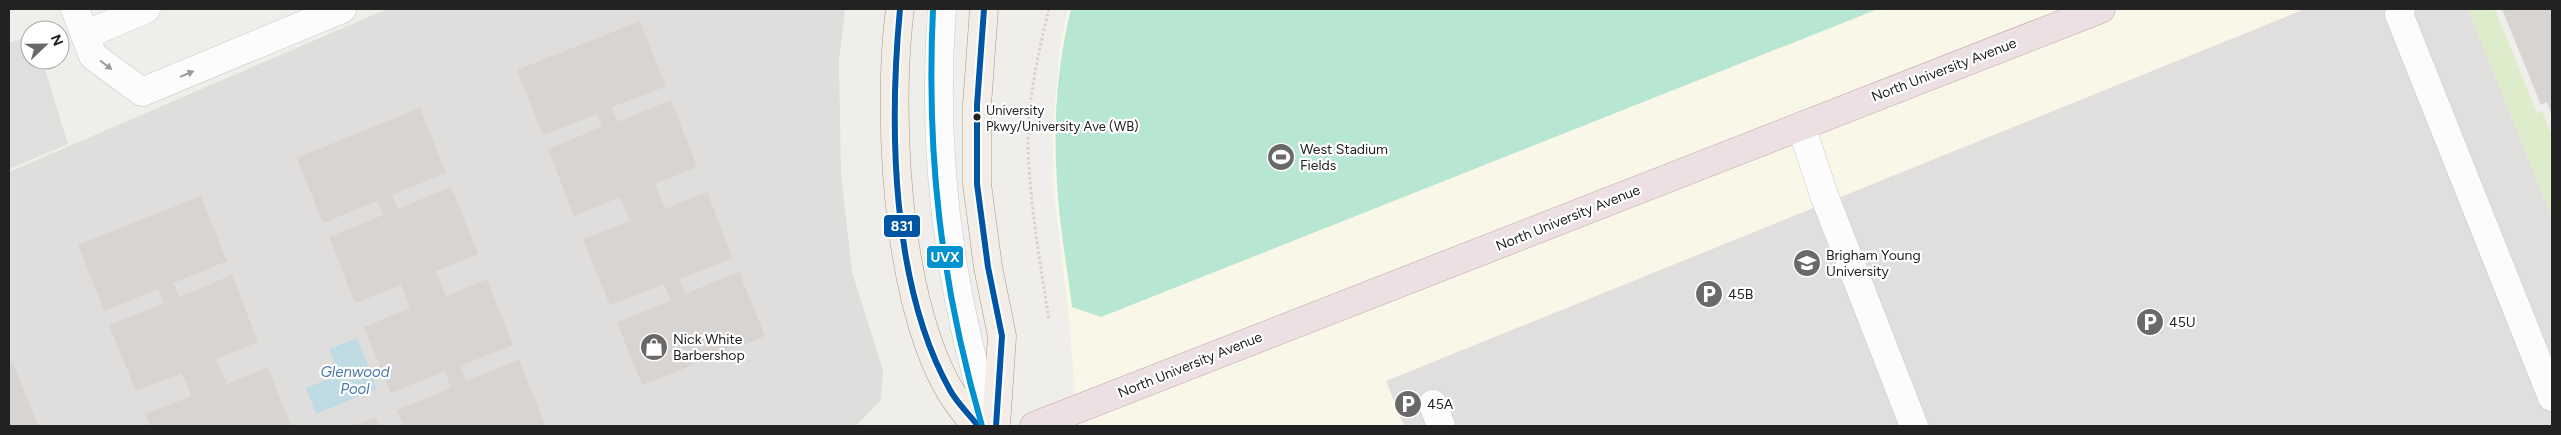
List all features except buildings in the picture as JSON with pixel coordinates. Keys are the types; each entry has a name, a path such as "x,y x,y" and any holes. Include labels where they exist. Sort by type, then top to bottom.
{"highway":[{"name":"North University Avenue","path":"1034,426 2101,9"}],"main road":[{"path":"900,9 895,101 899,179 905,237 928,345 954,397 978,426"},
{"path":"983,11 977,105 977,184 988,267 1002,336 996,426"}],"lane":[{"path":"75,9 93,56 142,92 342,9"},
{"path":"85,35 146,9"},
{"path":"942,9 938,108 946,217 969,348 991,426"},
{"path":"2401,9 2399,14 2552,397"},
{"path":"1801,126 1824,195 1914,426"}],"path":[{"path":"1049,9 1038,57 1028,139 1032,207 1049,320"}],"shaded area":[{"path":"387,9 845,9 839,62 841,174 852,272 883,370 881,400 856,426 9,426 9,172"},
{"name":"Brigham Young University","path":"1068,9 2468,9 2552,217 2552,426 1078,426 1068,309 1053,185 1053,129 1060,45"},
{"name":"45U","path":"2305,9 2468,9 2552,217 2552,426 1404,426 1386,381"},
{"path":"20,39 20,70 45,70 68,144 9,169 9,43"}],"green space":[{"name":"West Stadium Fields","path":"1071,9 1878,9 1101,317 1072,307 1059,214 1056,161 1057,95 1062,52"},
{"path":"2468,9 2495,9 2537,113 2542,111 2552,137 2552,217"}],"water":[{"name":"Glenwood Pool","path":"357,338 377,389 316,414 306,388 339,375 329,349"}],"transit line":[{"name":"831","path":"900,9 895,103 895,153 905,254 916,303 930,348 953,395 978,426"},
{"name":"UVX","path":"933,9 932,116 939,219 956,322 982,426"},
{"name":"831","path":"984,9 977,105 977,184 988,267 1002,336 996,426"}],"place":[{"name":"University Pkwy/University Ave (WB)","path":"977,117"},
{"name":"West Stadium Fields","path":"1281,157"},
{"name":"Brigham Young University","path":"1807,263"},
{"name":"45B","path":"1709,294"},
{"name":"45U","path":"2150,322"},
{"name":"Nick White Barbershop","path":"654,347"},
{"name":"45A","path":"1408,404"}]}
